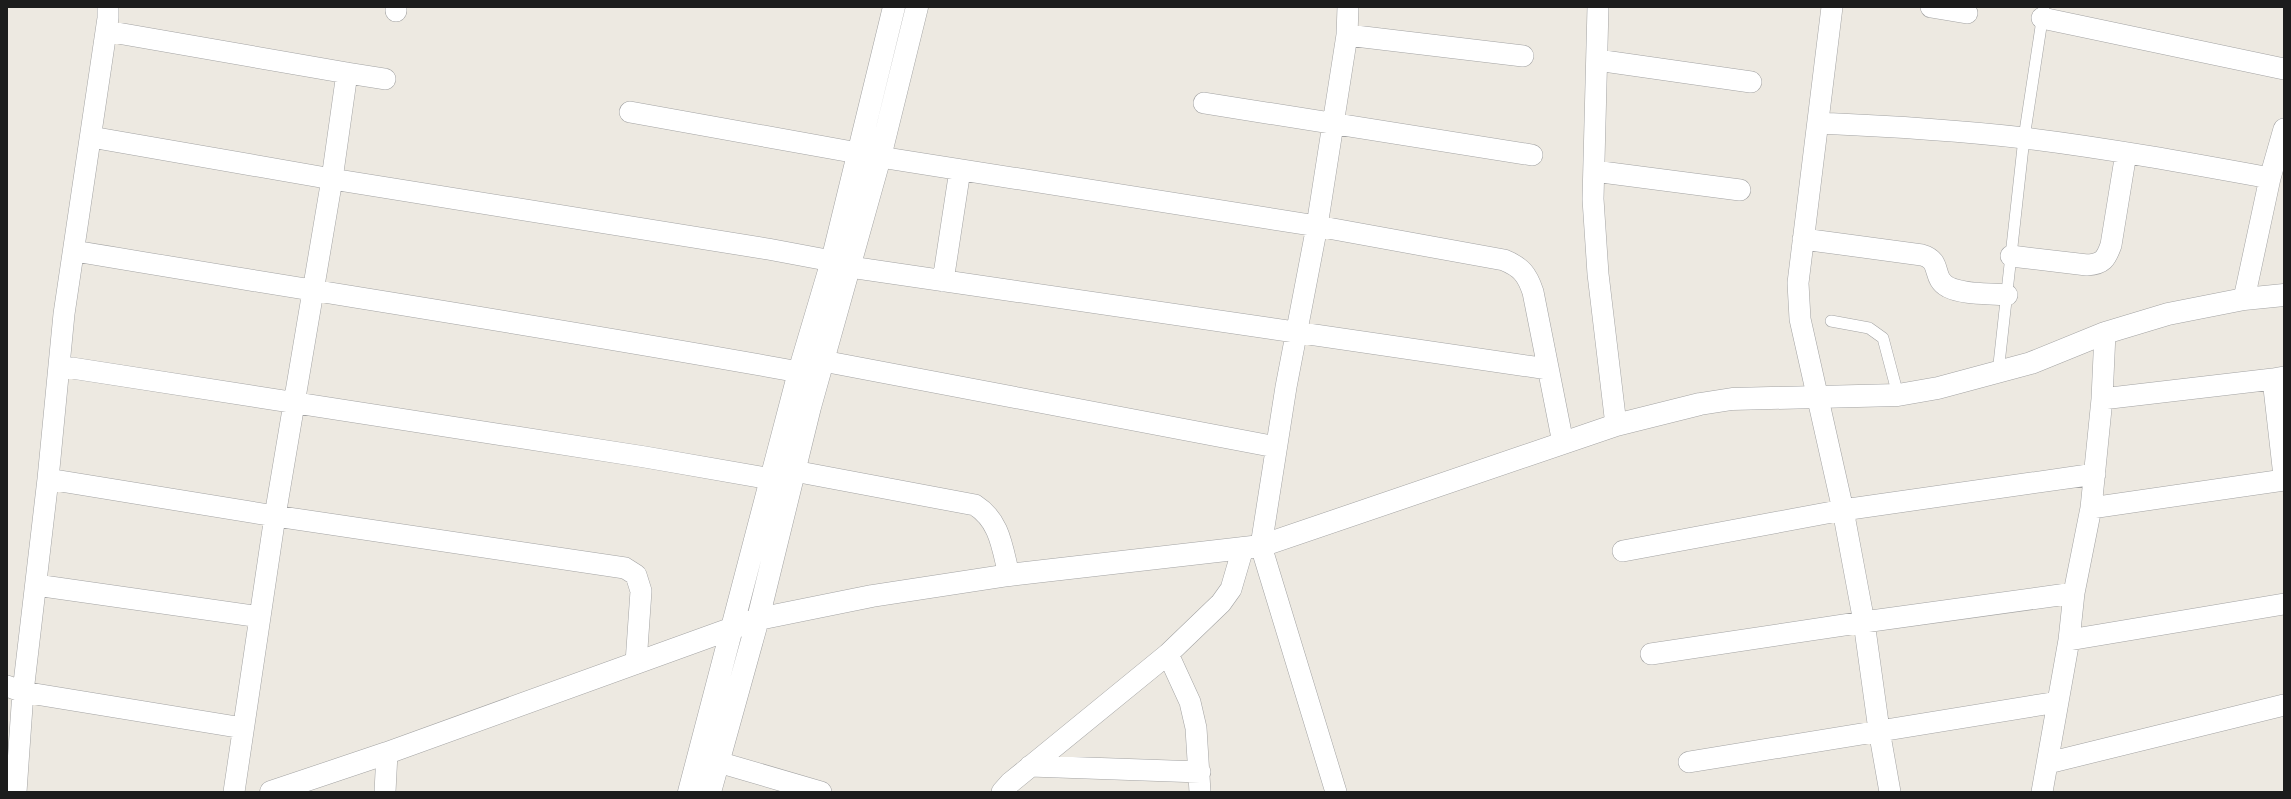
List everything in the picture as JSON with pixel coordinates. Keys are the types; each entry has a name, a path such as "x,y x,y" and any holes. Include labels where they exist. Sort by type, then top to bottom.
{"street":[{"path":"16,792 15,689 36,585 64,314 91,136 108,7"},
{"path":"869,155 894,7"},
{"path":"710,792 758,619 794,471 823,361 841,264 869,155 917,7"},
{"path":"1002,792 1030,766 1168,654 1221,603 1231,589 1252,547 1276,447 1317,226 1331,123 1346,35 1348,7"},
{"path":"1598,7 1598,60 1594,171 1598,274 1616,425"},
{"path":"1832,7 1798,283 1800,319 1843,510 1864,622 1879,730 1890,792"},
{"path":"1931,7 1967,12"},
{"path":"2043,12 2284,69"},
{"path":"106,31 385,79"},
{"path":"1346,35 1522,56"},
{"path":"1598,60 1751,82"},
{"path":"234,792 275,516 314,292 347,73"},
{"path":"1204,103 1532,155"},
{"path":"630,112 869,155 1317,226 1504,260 1517,265 1527,275 1533,292 1563,443"},
{"path":"1818,123 1913,127 2024,138 2126,153 2270,178"},
{"path":"2244,298 2270,178 2281,152 2284,129"},
{"path":"91,136 332,179 753,246 841,264 943,281 1548,369"},
{"path":"2011,256 2087,265 2099,264 2107,258 2111,245 2126,153"},
{"path":"943,281 960,170"},
{"path":"1594,171 1740,190"},
{"path":"1803,239 1930,257 1936,263 1938,278 1947,287 1959,290 2007,295"},
{"path":"74,251 314,292 632,341 799,372"},
{"path":"689,792 733,629 770,479 799,372 841,264"},
{"path":"271,792 388,753 758,619 872,596 1009,575 1252,547 1616,425 1700,404 1732,399 1898,395 1998,373 2031,363 2105,333 2168,314 2244,298 2284,295"},
{"path":"2042,792 2069,640 2074,593 2091,508 2102,399 2105,333"},
{"path":"823,361 1276,447"},
{"path":"59,366 645,457 770,479"},
{"path":"2102,399 2279,378 2284,476"},
{"path":"794,471 975,505 986,512 995,524 1009,575"},
{"path":"1623,551 1843,510 2095,474"},
{"path":"48,479 275,516 625,568 636,576 641,591 636,663"},
{"path":"2091,508 2284,480"},
{"path":"1252,547 1336,792"},
{"path":"36,585 260,616"},
{"path":"1651,654 1864,622 2074,593"},
{"path":"2069,640 2284,604"},
{"path":"1030,766 1200,782 1196,728 1190,702 1168,654"},
{"path":"15,689 243,728"},
{"path":"1689,762 2058,702"},
{"path":"2048,763 2284,705"},
{"path":"385,792 388,753"},
{"path":"718,762 821,792"}],"lane":[{"path":"1998,373 2024,138 2043,12"},
{"path":"1831,321 1869,328 1883,338 1898,395"}]}
